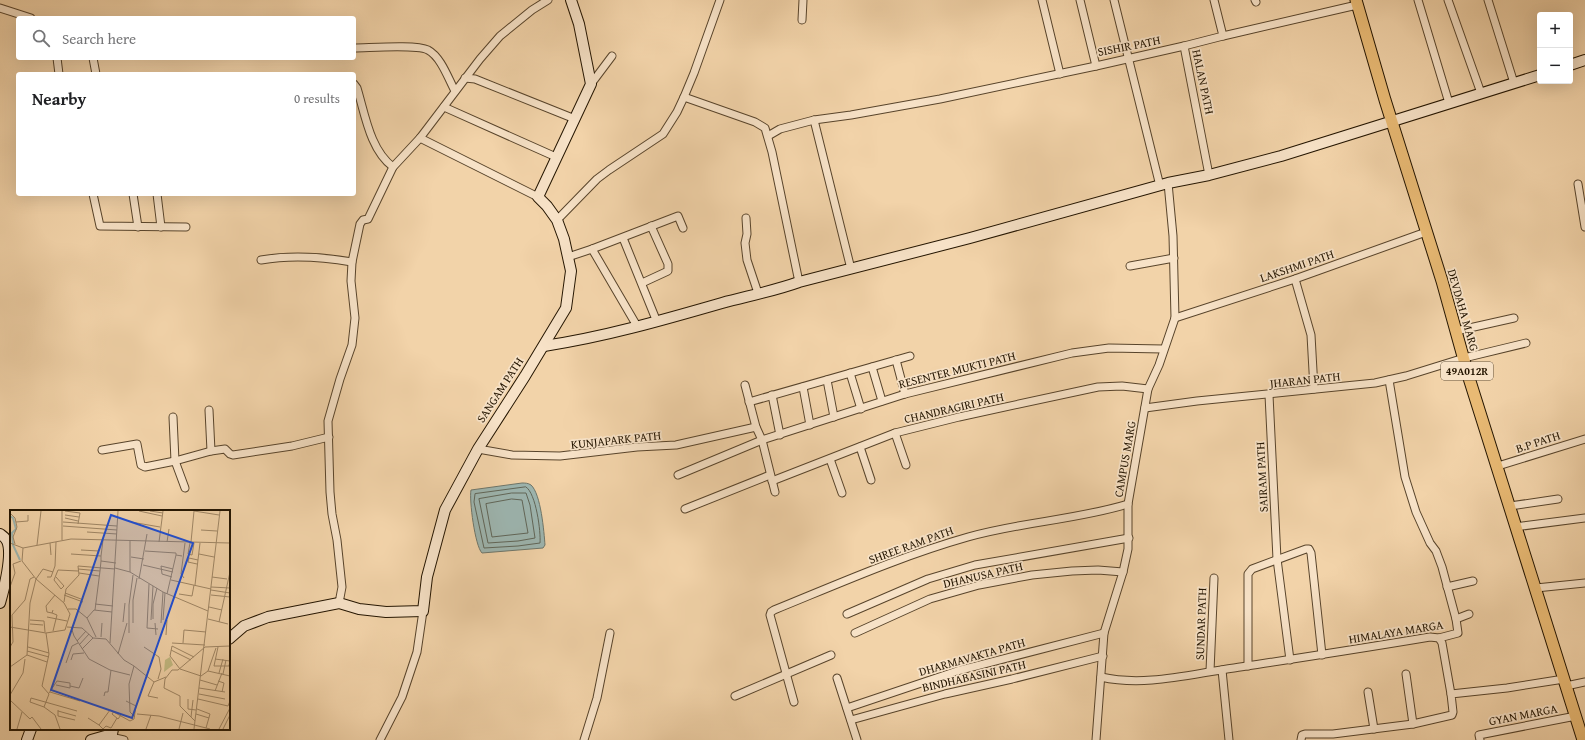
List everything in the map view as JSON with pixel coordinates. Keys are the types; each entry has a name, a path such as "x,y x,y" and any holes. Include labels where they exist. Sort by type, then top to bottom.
{"main road":[{"name":"DEVDAHA MARG","path":"1357,3 1498,466 1515,527 1531,570 1565,682 1580,722 1584,740"}],"street":[{"path":"339,603 342,587 330,492 328,421 352,345 355,318 351,282 352,262 360,224 363,220 368,219 393,167 420,138 465,78 500,36 532,10 548,0"},
{"path":"571,0 579,24 591,84"},
{"path":"557,220 597,179 608,170 663,134 677,112 684,97 720,0"},
{"path":"802,20 803,0"},
{"path":"1042,0 1060,74"},
{"name":"SISHIR PATH","path":"1080,0 1096,66 1184,46"},
{"name":"CAMPUS MARG","path":"1096,740 1104,633 1123,572 1128,538 1128,504 1148,389 1159,365 1175,318 1174,258 1164,184 1114,0"},
{"path":"1214,0 1223,36"},
{"path":"1418,0 1449,103"},
{"path":"1448,0 1481,93"},
{"path":"1488,0 1514,83"},
{"name":"HALAN PATH","path":"1209,175 1184,46 1357,3"},
{"path":"0,8 25,16"},
{"path":"356,48 416,47 428,50 438,60 455,91"},
{"path":"420,138 538,197 591,84 612,56"},
{"path":"57,60 59,72"},
{"path":"93,60 96,72"},
{"path":"1573,64 1585,60"},
{"path":"768,136 780,129 814,120 940,99 1096,66"},
{"path":"544,346 571,342 657,322 758,294 778,290 799,282 1164,184 1209,175 1281,156 1537,76"},
{"path":"465,78 475,79 575,119"},
{"path":"356,86 358,88 375,144 380,155 393,167"},
{"path":"684,97 755,122 764,128 768,136 799,282"},
{"path":"444,107 556,157"},
{"path":"814,120 851,269"},
{"path":"1578,184 1585,227"},
{"path":"93,196 100,226 186,227"},
{"path":"133,196 138,226"},
{"path":"157,196 161,226"},
{"name":"SANGAM PATH","path":"423,611 427,578 446,510 478,449 544,346 566,308 571,271 564,239 557,220 547,206 538,197"},
{"path":"568,257 678,216 683,228"},
{"path":"746,218 747,234 745,243 747,260 758,294"},
{"path":"642,283 668,271 668,264 651,226"},
{"name":"LAKSHMI PATH","path":"1175,318 1295,279 1426,232"},
{"path":"622,238 657,322"},
{"path":"592,249 638,326"},
{"path":"261,260 293,258 352,262"},
{"path":"1130,266 1174,258"},
{"path":"1295,279 1311,335 1314,389"},
{"path":"1456,331 1514,318"},
{"name":"JHARAN PATH","path":"1145,408 1197,401 1269,395 1375,383 1406,376 1464,358 1526,343"},
{"name":"RESENTER MUKTI PATH","path":"678,475 762,440 905,394 1072,353 1109,348 1164,349"},
{"path":"749,402 910,356"},
{"path":"896,360 905,394"},
{"path":"872,367 882,401"},
{"path":"850,373 861,409"},
{"path":"827,380 834,417"},
{"name":"HIMALAYA MARGA","path":"1101,677 1116,680 1146,681 1290,660 1430,637 1439,638 1458,632 1456,619 1436,551 1430,543 1416,512 1405,477 1389,380"},
{"path":"745,385 756,427 762,440 775,492"},
{"name":"CHANDRAGIRI PATH","path":"685,509 771,478 830,459 895,433 959,417 1098,387 1122,386 1148,389"},
{"path":"802,387 810,425"},
{"path":"772,395 780,435"},
{"name":"SAIRAM PATH","path":"1269,395 1277,559 1290,660"},
{"path":"209,410 211,451"},
{"path":"173,417 175,461 185,488"},
{"name":"KUNJAPARK PATH","path":"478,449 512,455 560,456 637,447 676,445 756,427"},
{"path":"895,433 906,465"},
{"path":"102,450 134,444 138,446 143,466 145,467 175,461 211,451 225,450 233,455 292,446 329,437"},
{"name":"B.P PATH","path":"1498,466 1585,439"},
{"path":"860,447 870,480"},
{"path":"830,459 842,494"},
{"path":"1510,506 1558,499"},
{"name":"SHREE RAM PATH","path":"786,675 770,615 774,610 912,554 969,536 1020,525 1110,510 1128,504"},
{"path":"1515,527 1585,518"},
{"path":"0,534 7,541 0,603"},
{"path":"847,614 928,579 975,565 1128,538"},
{"path":"1248,666 1248,574 1252,568 1306,548 1310,549 1322,655"},
{"name":"DHANUSA PATH","path":"855,633 930,599 979,585 1032,575 1072,570 1123,572"},
{"name":"SUNDAR PATH","path":"1210,671 1214,578"},
{"path":"1447,587 1473,581"},
{"path":"1536,588 1585,583"},
{"path":"230,638 244,626 268,617 339,603 359,609 386,612 423,611 418,652 402,697 380,740"},
{"path":"1456,619 1469,614"},
{"path":"584,740 597,698 610,633"},
{"name":"DHARMAVAKTA PATH","path":"847,708 957,671 1104,633"},
{"path":"1301,740 1302,735 1305,734 1333,734 1413,724 1452,715 1451,694 1442,643 1439,638"},
{"path":"735,696 831,655"},
{"name":"BINDHABASINI PATH","path":"851,720 945,694 1103,656"},
{"path":"1222,670 1229,740"},
{"path":"1406,674 1413,724"},
{"path":"786,675 794,702"},
{"path":"837,678 857,740"},
{"path":"1451,694 1565,682 1585,682"},
{"path":"1368,692 1374,729"},
{"name":"GYAN MARGA","path":"1480,740 1479,735 1580,722"},
{"path":"27,740 31,730"},
{"path":"91,740 112,734 113,730"},
{"path":"104,736 124,740"}],"water":[{"path":"528,483 531,485 537,496 540,505 545,545 543,548 482,553 479,549 473,523 471,490"}]}
